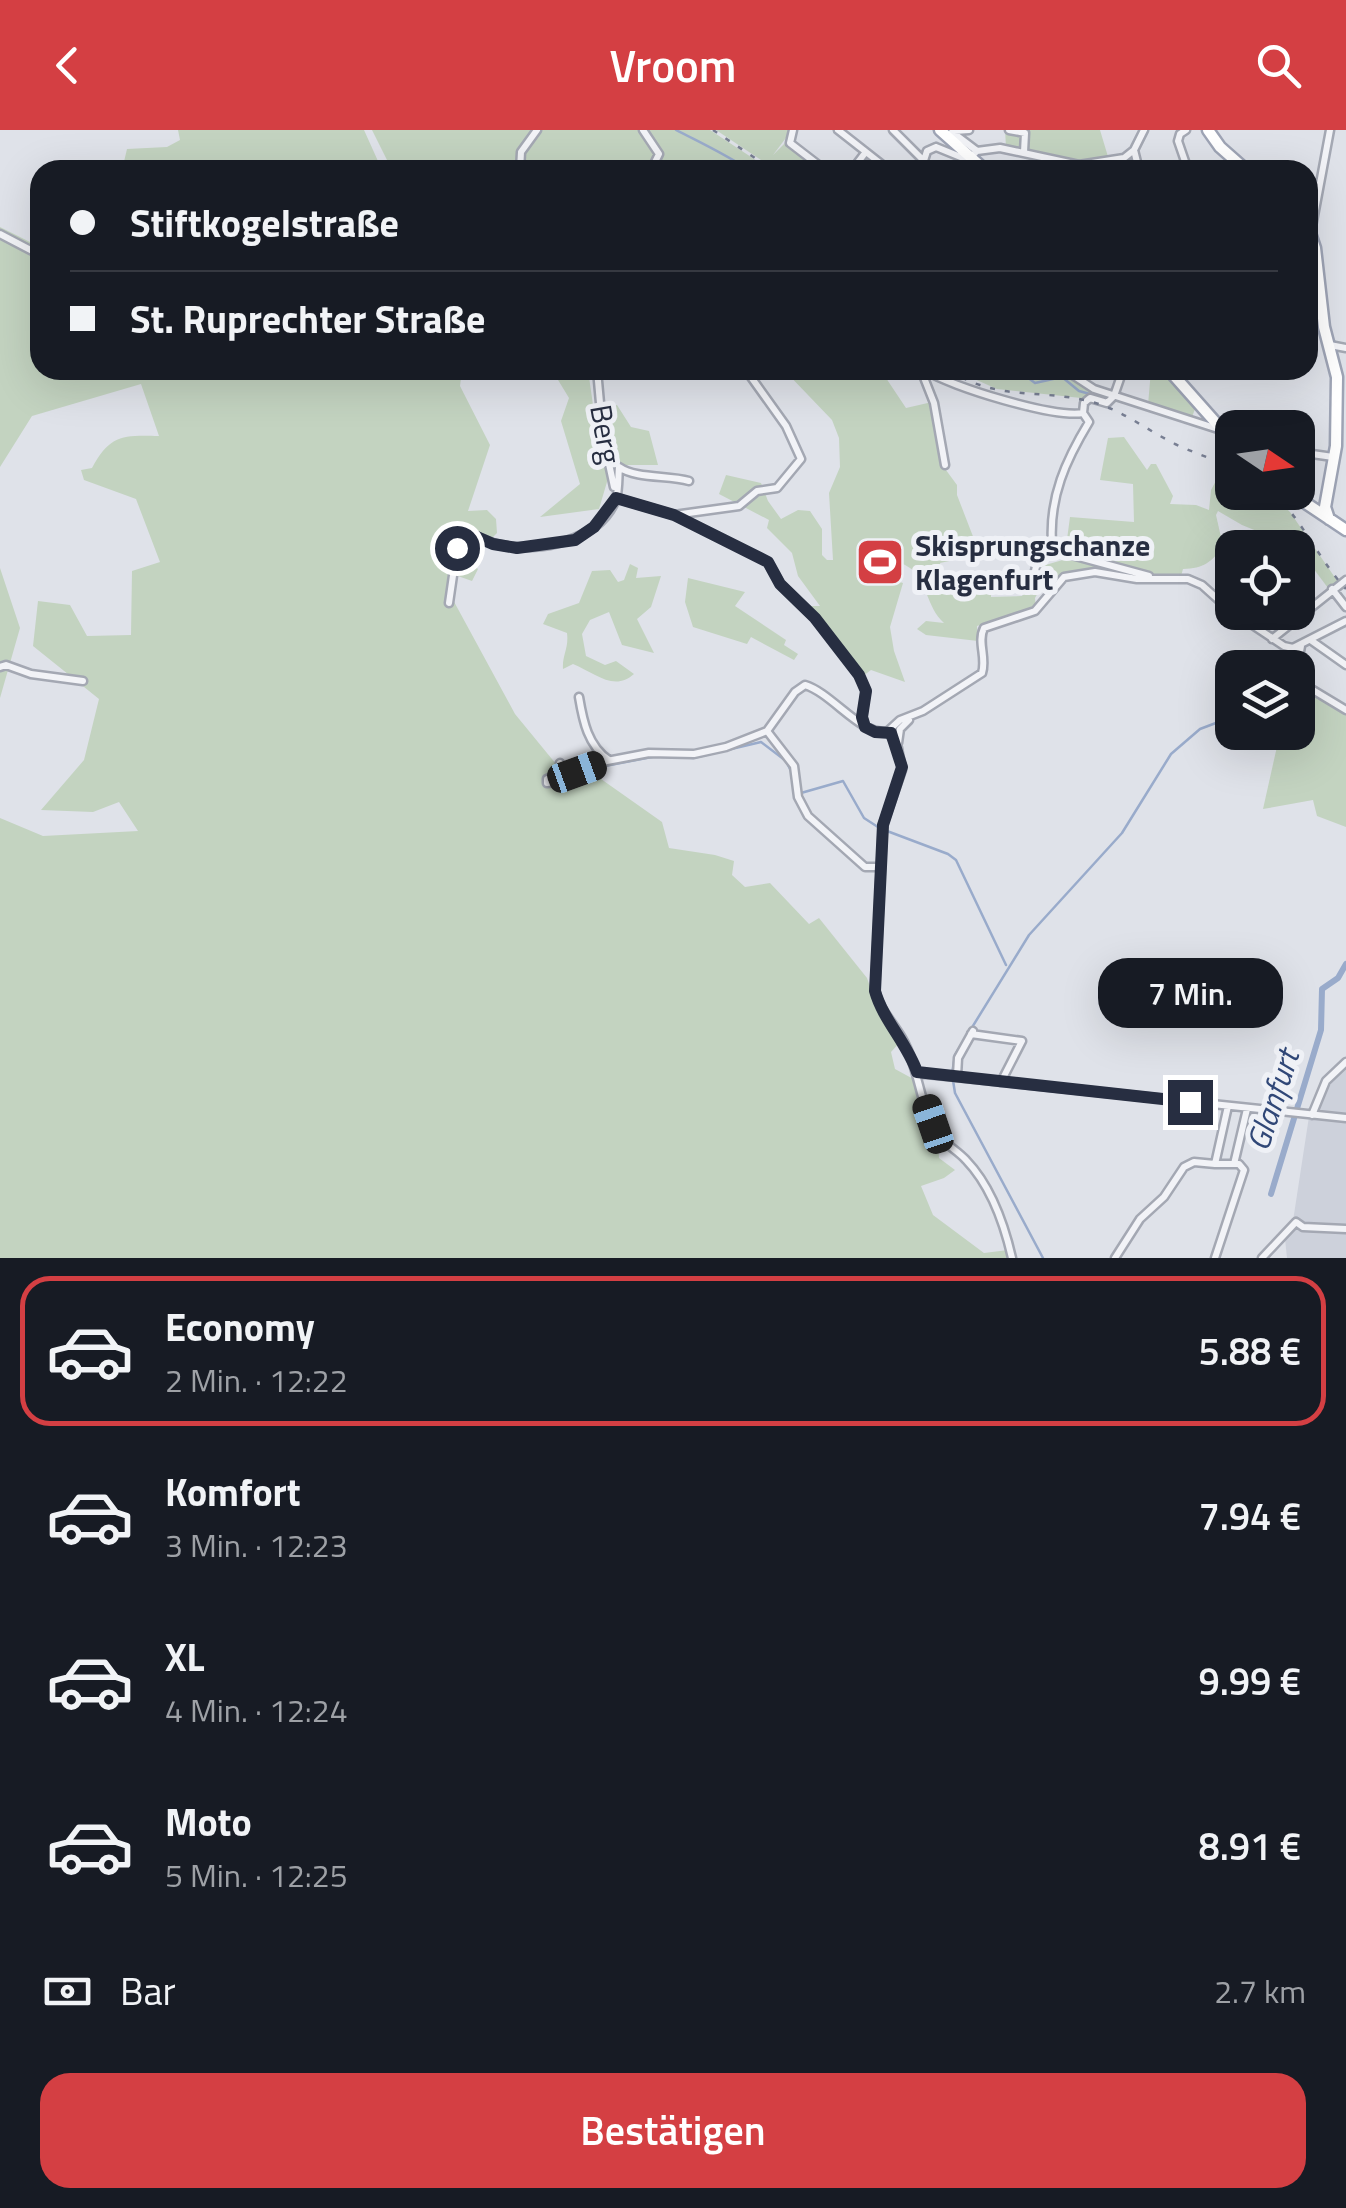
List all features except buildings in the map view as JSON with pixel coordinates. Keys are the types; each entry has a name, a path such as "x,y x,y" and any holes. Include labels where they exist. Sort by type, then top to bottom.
{"main road":[{"path":"1208,130 1234,160"},
{"path":"947,131 978,160"},
{"path":"1318,269 1322,315 1337,378 1340,448 1323,505 1329,520 1346,530"},
{"path":"1176,380 1215,425"},
{"path":"1315,502 1323,505"}],"street":[{"path":"521,160 521,152 537,130"},
{"path":"643,130 659,154 656,160"},
{"path":"793,130 790,143 812,160"},
{"path":"893,130 923,160"},
{"path":"936,147 947,131 970,130"},
{"path":"1009,130 1025,133 1024,152"},
{"path":"1114,160 1134,150 1144,130"},
{"path":"1185,160 1178,141 1186,130"},
{"path":"1318,187 1330,130"},
{"path":"839,131 875,160"},
{"path":"924,160 929,149 936,147 964,160"},
{"path":"974,154 1000,148 1044,160"},
{"path":"1134,150 1136,160"},
{"path":"860,160 865,153"},
{"path":"0,234 30,250"},
{"path":"1330,345 1346,348"},
{"name":"Berg","path":"599,380 603,436 616,498"},
{"path":"674,515 739,506 757,491 777,488 797,466 801,459 786,426 753,380"},
{"path":"926,380 945,465"},
{"path":"947,380 1032,406 1083,413"},
{"path":"1078,380 1114,396 1215,429"},
{"path":"1053,548 1051,517 1058,487 1070,454 1090,422 1083,413 1084,404 1090,398 1108,403 1120,380"},
{"path":"1315,450 1340,448"},
{"path":"449,603 457,548 470,534 493,544 517,548 575,540 594,527 616,498 619,467 628,473 689,481"},
{"path":"616,498 674,515 768,562 780,584 815,618 859,675 866,691 862,717 865,727"},
{"path":"1034,575 1040,554 1053,548 1120,570 1160,578"},
{"path":"1012,1258 998,1211 979,1176 938,1136 917,1072 875,991 883,825 902,770 900,729 982,673 984,628 1035,611 1064,577 1096,572 1136,580 1179,578 1196,582 1215,597"},
{"path":"1272,638 1346,580"},
{"path":"1332,589 1346,607"},
{"path":"1260,630 1289,647 1312,641 1345,623"},
{"path":"1312,641 1346,665"},
{"path":"1299,650 1300,646"},
{"path":"0,667 84,681"},
{"path":"560,763 564,773 547,779 546,783 566,781 577,772 610,760 657,752 707,752 770,731 795,692 806,685 824,693 865,727 880,734 900,720 914,716"},
{"path":"1315,691 1346,710"},
{"path":"579,697 586,732 610,760"},
{"path":"770,731 794,766 798,798 812,822 865,867 881,867"},
{"path":"888,731 898,748"},
{"path":"954,1075 972,1032 1022,1041 1002,1082"},
{"path":"1312,1116 1326,1081 1346,1062"},
{"path":"917,1072 1346,1118"},
{"path":"1215,1164 1228,1106"},
{"path":"1234,1164 1247,1108"},
{"path":"1115,1258 1140,1219 1164,1197 1184,1167 1192,1162 1241,1165 1244,1172 1215,1258"},
{"path":"1262,1258 1296,1222 1303,1227 1346,1229"}],"shaded area":[{"path":"1346,1064 1346,1258 1287,1258 1284,1229 1293,1221 1310,1110 1326,1082"}],"green space":[{"path":"178,130 364,130 378,160 124,160 127,149 167,147 180,140"},
{"path":"372,130 710,130 756,160 387,160"},
{"path":"716,130 792,130 773,155 786,142 810,160 761,160"},
{"path":"1005,130 1100,130 1109,160 1066,160 1006,147"},
{"path":"0,227 30,242 30,380 461,380 460,386 490,445 468,511 487,510 496,519 497,533 489,541 471,533 464,538 471,550 466,559 478,569 472,581 455,575 452,598 515,714 556,764 585,757 603,761 601,779 662,822 669,848 734,861 732,875 745,887 770,883 809,924 819,918 867,978 874,998 901,1041 891,1052 895,1069 917,1081 938,1140 939,1158 955,1170 921,1186 933,1215 984,1253 1008,1250 1010,1258 0,1258 0,818 43,836 138,831 119,802 93,812 41,810 84,760 99,699 33,646 38,601 70,605 87,636 131,635 132,571 160,562 136,499 84,480 81,470 92,468 105,449 118,439 159,436 141,384 32,416 0,467"},
{"path":"558,380 589,380 594,412 617,405 631,427 649,431 658,465 612,465 599,509 540,517 580,484 561,421 569,398"},
{"path":"794,380 887,380 906,408 932,402 943,466 957,485 957,495 979,552 940,563 944,579 968,591 991,584 991,597 1022,596 1042,566 1066,559 1064,554 1070,549 1066,547 1070,517 1134,522 1133,484 1100,480 1108,438 1124,437 1147,470 1156,464 1173,496 1170,504 1209,510 1215,483 1215,510 1288,510 1302,530 1254,530 1218,511 1215,557 1206,563 1183,569 1181,576 1131,577 1090,572 1044,582 1035,598 1036,609 977,626 978,641 926,635 917,629 926,621 944,623 916,573 899,562 862,552 859,563 880,576 903,583 890,627 905,682 871,670 859,679 817,622 781,590 785,583 811,606 820,606 798,576 792,553 767,528 769,520 719,494 726,475 761,483 781,519 798,510 810,511 822,529 822,555 833,560 829,493 840,467 839,438 832,420"},
{"path":"977,380 1081,380 1109,396 1109,401 997,389"},
{"path":"1150,380 1171,380 1196,406 1191,420 1148,405"},
{"path":"1315,548 1338,582 1328,588 1315,571"},
{"path":"630,564 638,568 636,578 661,576 651,607 637,619 654,653 622,645 609,612 590,620 582,634 586,656 605,665 616,661 634,674 612,681 573,664 563,669 567,633 543,624 548,614 579,603 592,571 610,570 618,582 624,580"},
{"path":"0,568 20,628 0,698"},
{"path":"688,578 745,592 735,606 786,640 784,645 798,654 794,660 751,637 747,644 693,627 685,602"},
{"path":"1315,693 1346,711 1346,827 1317,816 1313,800 1263,809 1276,750 1315,750"}],"waterway":[{"path":"676,130 732,160"},
{"path":"1031,380 1048,380"},
{"path":"1066,380 1079,391 1108,399"},
{"path":"1043,1258 955,1093 955,1055 1029,935 1122,833 1171,754 1200,729 1215,723"},
{"path":"680,757 693,758 761,742 786,761 792,773"},
{"path":"570,782 605,766 657,756"},
{"path":"801,793 843,781 864,818 881,829"},
{"path":"887,831 956,860 1006,965"},
{"name":"Glanfurt","path":"1271,1194 1321,1030 1322,989 1338,978 1346,964"}],"railway":[{"path":"713,130 758,160"},
{"path":"967,380 985,387 1073,398 1103,406 1215,461"},
{"path":"1288,510 1346,589"}],"place":[{"name":"Skisprungschanze Klagenfurt","path":"880,562"}],"route":[{"path":"457,548 470,534 493,544 517,548 579,539 594,527 616,498 674,515 768,562 780,584 815,618 859,675 866,687 862,717 865,727 882,734 888,731 898,748 902,770 883,825 875,991 917,1072 1190,1102"}]}
